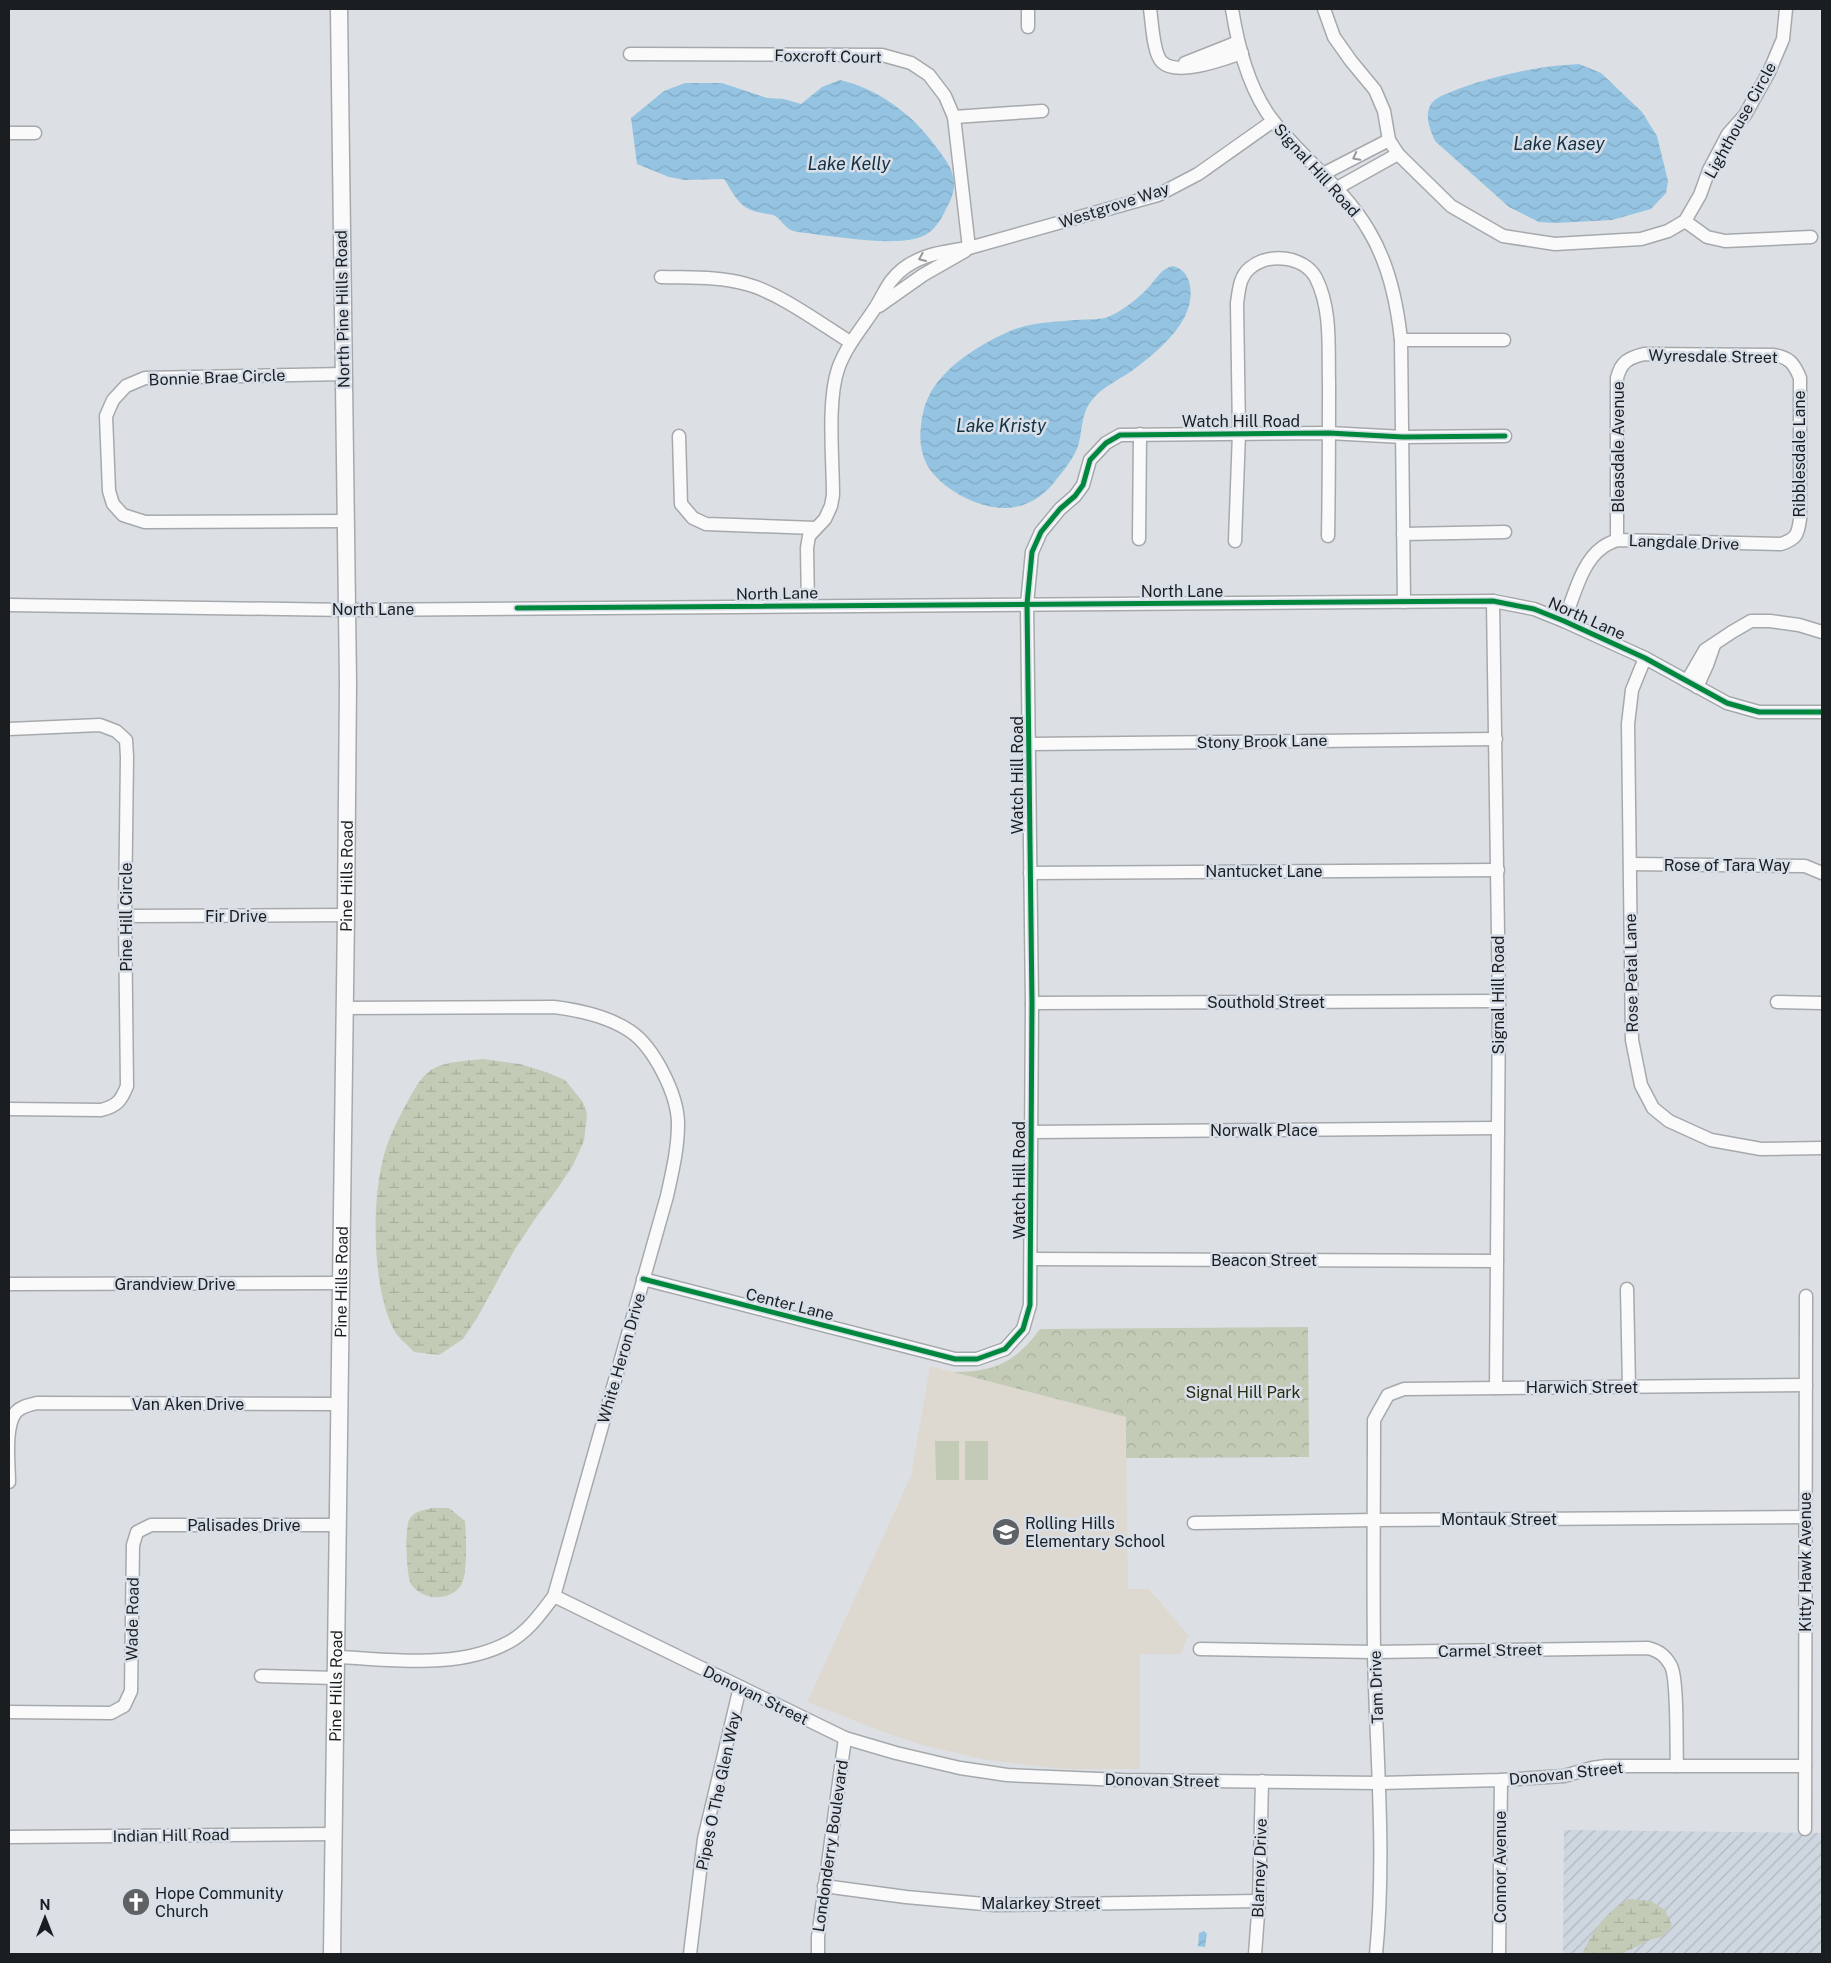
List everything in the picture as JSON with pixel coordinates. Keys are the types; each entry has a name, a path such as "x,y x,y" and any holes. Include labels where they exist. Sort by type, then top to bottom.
{"main road":[{"name":"North Pine Hills Road","path":"339,9 348,610"},
{"name":"Pine Hills Road","path":"332,1954 346,915 348,610"}],"street":[{"path":"1028,9 1028,27"},
{"path":"1150,9 1157,54 1162,63 1174,68 1240,48"},
{"name":"Signal Hill Road","path":"1232,9 1240,48 1255,90 1273,121 1337,188 1369,230 1390,277 1401,340 1404,602"},
{"path":"1324,9 1334,37 1350,61 1375,90 1384,111 1389,140 1398,154 1451,206 1503,236 1556,244 1641,239 1668,231 1685,221 1708,237 1725,241 1811,237"},
{"name":"Lighthouse Circle","path":"1685,221 1728,134 1744,115 1769,72 1783,39 1786,9"},
{"name":"Foxcroft Court","path":"630,54 882,55 912,63 929,75 945,96 954,117 969,248"},
{"path":"954,117 1042,111"},
{"name":"Westgrove Way","path":"808,605 807,548 809,536 825,519 831,506 833,495 832,401 837,370 850,342 874,309 891,281 906,266 922,257 969,248 1158,195 1198,174 1273,121"},
{"path":"9,133 35,133"},
{"path":"1323,174 1389,140"},
{"path":"1337,188 1398,154"},
{"path":"1235,541 1239,433 1237,303 1240,282 1249,268 1264,260 1287,258 1305,265 1315,277 1326,305 1329,433 1328,536"},
{"path":"661,277 717,279 747,284 773,295 850,342"},
{"path":"1401,340 1504,340"},
{"name":"Wyresdale Street","path":"1628,358 1644,354 1773,355 1784,356 1795,365"},
{"name":"Bleasdale Avenue","path":"1617,540 1617,378 1620,368 1628,358"},
{"name":"Ribblesdale Lane","path":"1791,541 1798,532 1800,519 1800,378 1795,365"},
{"name":"Bonnie Brae Circle","path":"344,374 145,378 126,386 113,400 106,416 109,491 113,504 123,515 145,522 346,521"},
{"name":"Watch Hill Road","path":"932,1353 955,1359 977,1359 1005,1349 1023,1329 1030,1305 1032,1259 1032,1003 1027,604 1032,552 1040,532 1060,509 1075,496 1083,485 1090,460 1106,443 1120,435 1329,433 1403,437 1504,436"},
{"path":"1139,539 1140,434"},
{"path":"679,436 681,504 693,518 706,524 815,528"},
{"path":"1403,534 1505,532"},
{"name":"Langdale Drive","path":"1564,620 1584,571 1592,557 1602,547 1617,540 1781,544 1791,541"},
{"name":"Signal Hill Road","path":"1493,602 1499,1001 1496,1388"},
{"name":"North Lane","path":"9,605 348,610 808,605 1493,602 1534,609 1564,620 1645,658 1727,703 1759,712 1822,712"},
{"path":"1692,684 1708,665 1714,643 1751,621 1770,621 1800,625 1822,632"},
{"name":"Rose Petal Lane","path":"1645,658 1632,690 1628,724 1632,1040 1641,1086 1652,1108 1669,1121 1711,1140 1761,1149 1822,1148"},
{"name":"Pine Hill Circle","path":"9,728 100,726 116,731 126,740 125,916 127,1086 123,1096 114,1106 101,1110 9,1109"},
{"name":"Stony Brook Lane","path":"1029,744 1496,739"},
{"name":"Rose of Tara Way","path":"1630,864 1805,866 1822,873"},
{"name":"Nantucket Lane","path":"1030,873 1498,870"},
{"name":"Fir Drive","path":"125,916 346,915"},
{"name":"Southold Street","path":"1032,1003 1499,1001"},
{"path":"1776,1002 1822,1003"},
{"name":"White Heron Drive","path":"336,1657 444,1660 485,1653 510,1642 526,1629 554,1596 673,1171 678,1122 670,1088 652,1054 630,1031 597,1016 577,1010 554,1007 344,1008"},
{"name":"Norwalk Place","path":"1031,1132 1497,1128"},
{"name":"Beacon Street","path":"1032,1259 1497,1262"},
{"name":"Center Lane","path":"643,1279 932,1353"},
{"name":"Grandview Drive","path":"9,1284 340,1283"},
{"path":"1627,1290 1629,1387"},
{"name":"Kitty Hawk Avenue","path":"1806,1296 1806,1829"},
{"name":"Harwich Street","path":"1374,1420 1388,1395 1404,1389 1806,1385"},
{"name":"Van Aken Drive","path":"9,1482 9,1425 23,1406 37,1403 339,1404"},
{"name":"Tam Drive","path":"1374,1420 1374,1652 1379,1783 1379,1921 1376,1954"},
{"name":"Montauk Street","path":"1194,1524 1374,1520 1805,1517"},
{"name":"Palisades Drive","path":"151,1525 338,1525"},
{"name":"Wade Road","path":"9,1712 111,1713 124,1706 131,1691 133,1545 137,1532 151,1525"},
{"name":"Donovan Street","path":"554,1596 845,1738 896,1753 960,1768 1007,1775 1122,1780 1379,1783 1501,1780 1564,1776 1606,1766 1805,1766"},
{"name":"Carmel Street","path":"1200,1649 1374,1652 1648,1648 1660,1652 1672,1667 1677,1766"},
{"path":"261,1676 336,1678"},
{"name":"Pipes O The Glen Way","path":"690,1954 704,1839 740,1687"},
{"name":"Londonderry Boulevard","path":"818,1954 824,1886 845,1738"},
{"name":"Connor Avenue","path":"1499,1954 1501,1780"},
{"name":"Blarney Drive","path":"1255,1954 1259,1900 1262,1781"},
{"name":"Indian Hill Road","path":"9,1837 334,1834"},
{"name":"Malarkey Street","path":"824,1886 906,1897 995,1904 1259,1900"}],"shaded area":[{"name":"Rolling Hills Elementary School","path":"930,1366 1126,1417 1128,1589 1149,1589 1189,1636 1181,1654 1140,1654 1140,1769 1063,1769 986,1760 922,1745 807,1702 911,1476"},
{"path":"1564,1830 1822,1833 1822,1954 1563,1954"}],"green space":[{"path":"483,1059 520,1064 565,1080 583,1102 587,1114 584,1141 573,1165 515,1249 477,1318 463,1339 439,1355 414,1352 394,1330 381,1291 376,1244 376,1220 377,1196 384,1155 400,1115 414,1089 427,1073 443,1065"},
{"name":"Signal Hill Park","path":"1308,1327 1309,1457 1126,1458 1126,1417 953,1372 981,1370 1003,1363 1022,1350 1040,1329"},
{"path":"935,1441 959,1441 959,1480 936,1480"},
{"path":"965,1441 988,1441 988,1480 965,1480"},
{"path":"432,1508 449,1508 465,1521 466,1554 463,1580 456,1591 442,1597 431,1597 418,1591 411,1584 408,1571 407,1542 409,1520 416,1513"},
{"path":"1629,1899 1651,1901 1665,1910 1672,1926 1662,1937 1652,1939 1621,1954 1582,1954 1601,1922 1620,1904"}],"water":[{"name":"Lake Kasey","path":"1579,64 1601,73 1642,112 1657,136 1668,181 1666,193 1651,209 1612,220 1539,222 1509,207 1435,141 1428,122 1428,113 1431,104 1440,97 1458,89 1503,75 1533,69"},
{"name":"Lake Kelly","path":"840,80 866,89 901,110 921,129 948,164 954,180 954,189 939,222 925,235 910,240 871,241 793,231 773,215 750,210 743,205 724,179 685,180 669,177 637,164 631,118 664,91 685,83 722,83 767,98 784,99 801,104 822,87"},
{"name":"Lake Kristy","path":"1173,266 1184,273 1190,286 1190,299 1181,323 1153,354 1096,395 1085,411 1075,454 1044,493 1021,506 991,507 966,498 934,475 927,465 922,451 920,436 922,418 929,396 935,386 952,367 986,343 1025,326 1111,316 1133,302 1165,269"},
{"path":"1204,1931 1207,1934 1205,1947 1198,1946 1199,1933"}],"cycle path":[{"path":"643,1279 955,1359 977,1359 1005,1349 1023,1329 1030,1305 1032,1003 1027,604 1032,552 1041,532 1083,485 1090,460 1106,443 1120,435 1329,433 1403,437 1505,436"},
{"path":"517,608 1493,601 1534,609 1564,621 1645,658 1727,703 1759,712 1822,712"}],"place":[{"name":"Rolling Hills Elementary School","path":"1006,1532"},
{"name":"Hope Community Church","path":"136,1902"}]}
